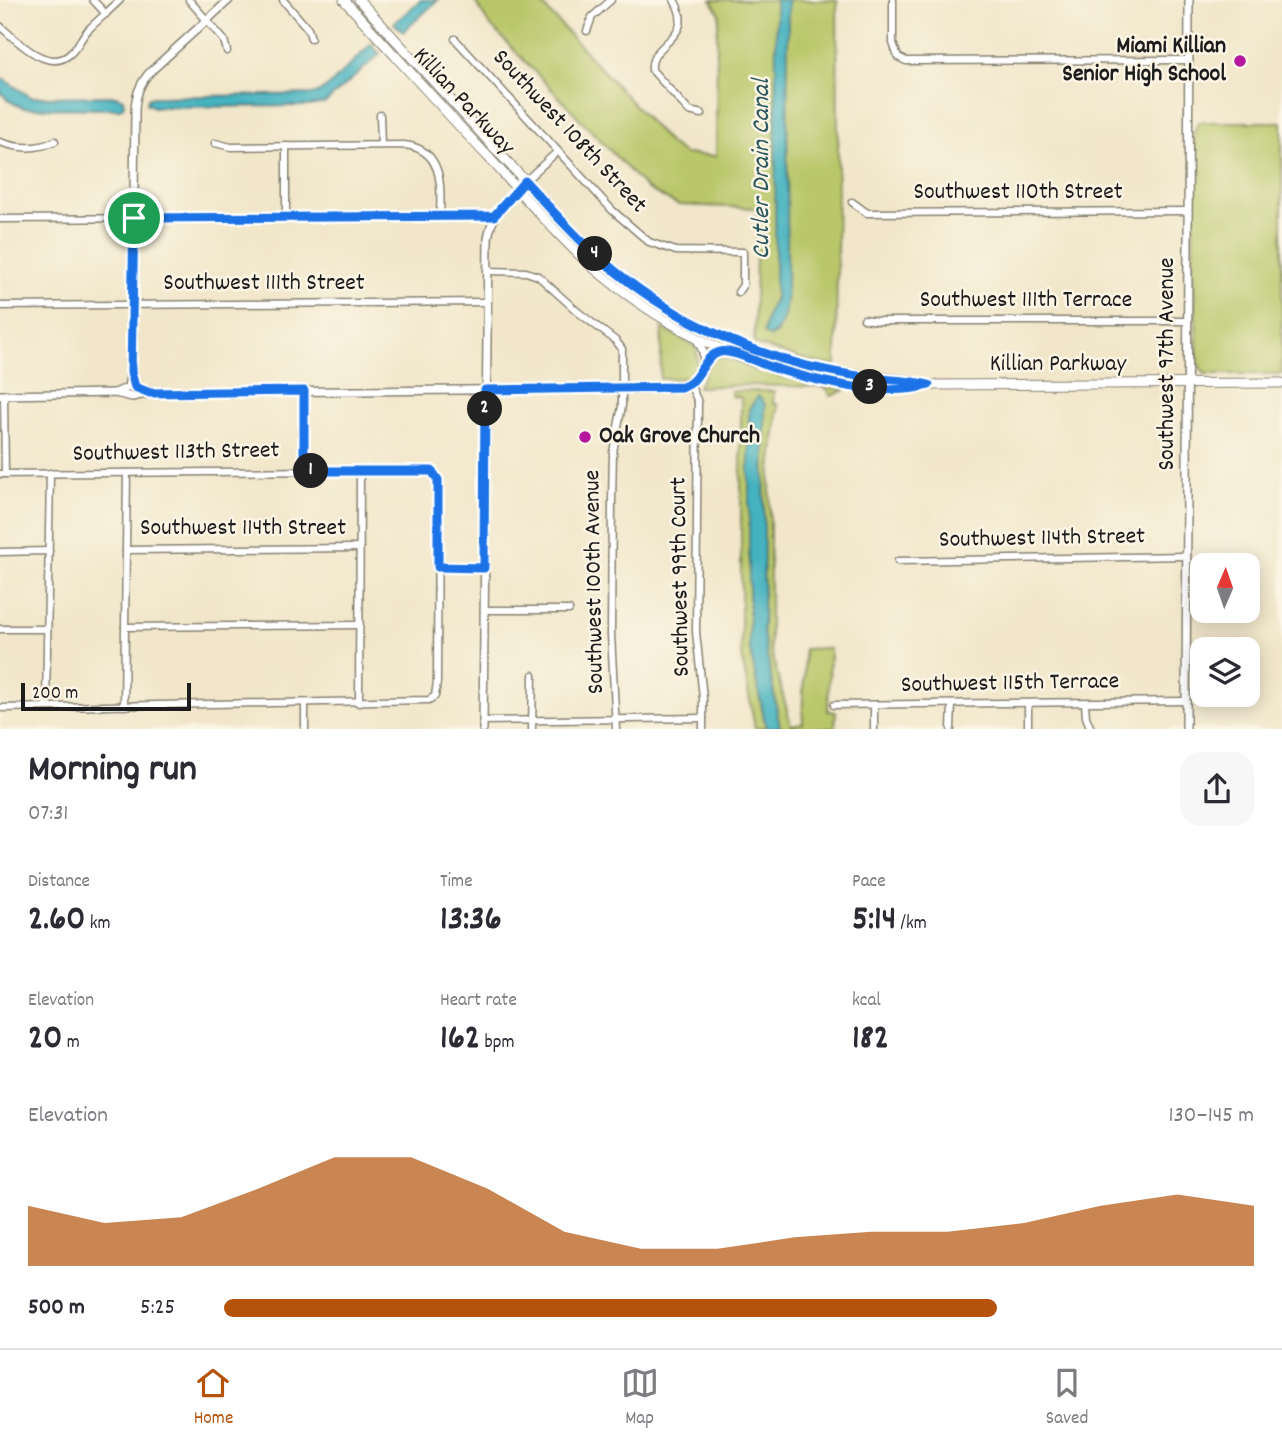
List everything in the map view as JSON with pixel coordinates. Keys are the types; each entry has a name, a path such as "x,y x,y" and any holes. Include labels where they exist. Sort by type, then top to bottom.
{"main road":[{"name":"Killian Parkway","path":"344,0 570,245 609,280 653,312 726,351 782,371 833,382 904,389 929,385 1282,383"},
{"name":"Killian Parkway","path":"359,0 576,236 610,267 665,306 704,328 762,352 808,366 929,385"}],"street":[{"path":"93,0 106,14"},
{"path":"0,26 36,56 58,59 70,54 83,36 121,0"},
{"path":"189,0 223,40 227,51"},
{"path":"131,390 135,112 139,89 150,72 229,0"},
{"path":"283,0 308,29 311,38"},
{"path":"587,30 592,17 611,0"},
{"path":"674,0 680,15 678,29 674,38 654,55 651,68 689,111 702,114"},
{"path":"893,0 893,43 897,56 910,62 1189,60"},
{"name":"Southwest 97th Avenue","path":"1186,729 1189,0"},
{"name":"Southwest 108th Street","path":"455,39 613,211 649,242 676,251 743,252 743,285 738,292"},
{"path":"380,115 381,145"},
{"path":"0,142 40,148 55,141"},
{"path":"215,143 231,147 412,145 435,165 440,177 440,216"},
{"path":"286,146 286,218"},
{"path":"557,152 525,181 494,216 488,239 483,725 533,720 703,718"},
{"name":"Southwest 110th Street","path":"852,202 867,213 1188,211"},
{"path":"0,219 494,216"},
{"name":"Southwest 100th Avenue","path":"487,271 526,272 538,276 619,344 623,352 622,414 612,456 611,622 616,729"},
{"name":"Southwest 111th Street","path":"0,306 486,302"},
{"name":"Southwest 111th Terrace","path":"864,319 1188,321"},
{"path":"695,336 703,351 704,365"},
{"path":"2,474 2,395 115,393 131,390 150,393 679,388 698,377 713,355 726,351"},
{"name":"Southwest 99th Court","path":"690,384 698,406 696,632 703,729"},
{"path":"304,391 304,471"},
{"path":"359,703 360,470"},
{"name":"Southwest 113th Street","path":"2,474 427,470 435,474 438,480 438,567"},
{"path":"46,707 50,473"},
{"path":"124,706 127,473"},
{"name":"Southwest 114th Street","path":"126,550 360,548"},
{"path":"0,552 49,551"},
{"name":"Southwest 114th Street","path":"898,561 1186,556"},
{"path":"0,708 426,701 435,696 437,682 438,567 484,568"},
{"path":"484,610 569,610"},
{"path":"125,627 360,625"},
{"path":"0,629 47,629"},
{"path":"533,675 533,729"},
{"name":"Southwest 115th Terrace","path":"834,705 1186,701"},
{"path":"1028,703 1028,729"},
{"path":"1085,703 1086,717 1091,729"},
{"path":"305,704 305,729"},
{"path":"951,729 952,704"},
{"path":"874,705 874,729"}],"green space":[{"path":"474,0 538,0 671,145 685,154 716,156 717,34 720,14 711,0 837,0 836,366 805,360 754,344 757,208 678,205 647,189 489,24","holes":["786,209 787,283 777,333 770,337 764,333 775,297 775,243"]},
{"path":"1198,122 1282,122 1282,374 1205,374 1198,364 1193,264 1194,133"},
{"path":"662,328 696,347 698,366 689,378 660,379"},
{"path":"716,357 727,358 778,376 845,390 831,396 827,389 822,387 698,387 709,364"},
{"path":"731,391 774,391 773,403 778,405 770,480 770,647 791,725 803,723 804,649 830,648 828,711 836,712 835,728 780,728 763,633 765,406 758,397 749,409 749,644 766,728 755,728 741,652 741,397 731,396"}],"water":[{"path":"421,0 438,0 403,32 394,23"},
{"path":"776,0 788,0 787,283 783,320 770,337 764,333 768,312 775,297"},
{"path":"371,44 380,54 325,103 309,106 154,107 147,104 148,98 154,97 316,94 331,84"},
{"path":"0,77 31,97 116,96 123,99 124,105 120,109 23,108 9,101 0,92"},
{"path":"758,396 765,406 763,633 780,728 766,728 749,644 749,409"}],"place":[{"name":"Miami Killian Senior High School","path":"1240,61"},
{"name":"Oak Grove Church","path":"585,437"}],"route":[{"path":"525,181 582,242 610,267 640,290 704,328 762,352 808,366 929,385 913,390 833,382 782,371 726,351 709,357 698,377 683,387 485,390 484,568 438,567 436,475 427,470 304,471 304,391 150,393 136,388 131,372 134,218 494,216 525,181"}],"water label":[{"name":"Cutler Drain Canal","path":"762,169"}]}
